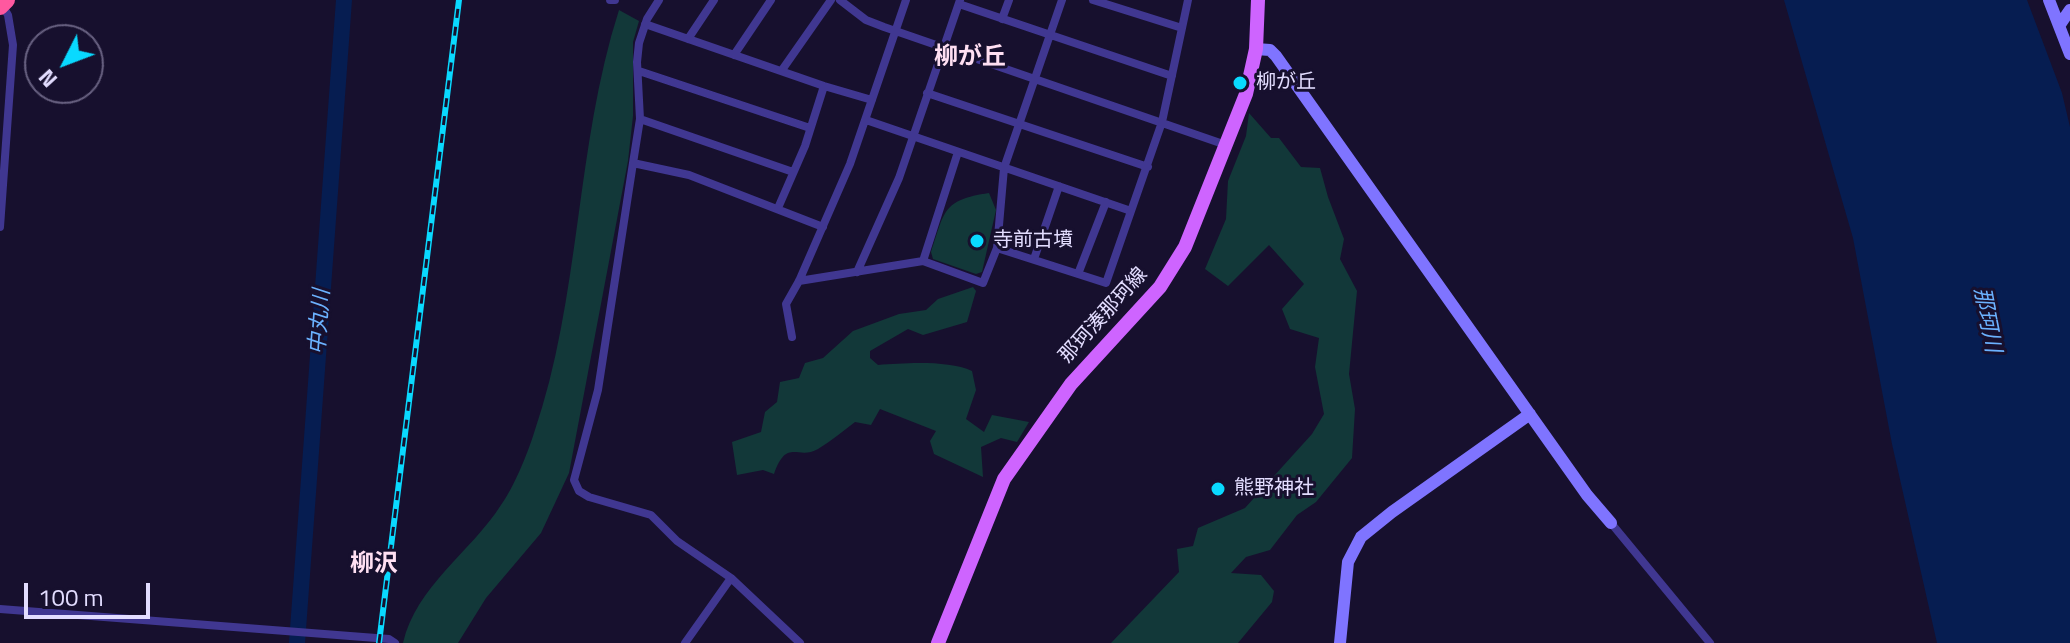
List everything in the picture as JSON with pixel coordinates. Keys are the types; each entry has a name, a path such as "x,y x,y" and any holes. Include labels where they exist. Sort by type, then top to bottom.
{"main road":[{"name":"那珂湊那珂線","path":"938,643 1004,479 1077,376 1160,287 1196,225 1246,94 1256,49 1258,0"}],"street":[{"path":"659,0 645,24 639,43 640,119 598,390 574,480 579,491 589,497 651,515 677,541 731,578 800,643"},
{"path":"688,39 714,0"},
{"path":"734,55 771,0"},
{"path":"782,70 831,0"},
{"path":"840,0 866,20 1226,145"},
{"path":"792,337 786,304 823,227 866,120 906,0"},
{"path":"1002,19 1009,0"},
{"path":"799,281 923,261 983,283 997,248 1004,168 1062,0"},
{"path":"1093,0 1182,28"},
{"path":"997,248 1106,283 1162,122 1188,0"},
{"path":"2049,0 2070,54"},
{"path":"857,272 899,178 959,2 1172,76"},
{"path":"0,227 13,45 3,4"},
{"path":"2059,26 2070,10"},
{"path":"645,24 872,100"},
{"path":"1256,49 1270,50 1276,56 1587,495 1710,643"},
{"path":"639,71 810,128"},
{"path":"778,208 824,86"},
{"path":"927,93 1148,167"},
{"path":"640,119 793,172"},
{"path":"866,120 1131,211"},
{"path":"923,261 958,152"},
{"path":"633,163 689,175 823,227"},
{"path":"1034,259 1059,186"},
{"path":"1078,274 1106,202"},
{"path":"1340,643 1348,562 1361,537 1530,414"},
{"path":"685,643 731,578"},
{"path":"0,609 389,639 395,643"}],"green space":[{"path":"619,10 639,21 633,42 633,116 628,161 569,473 541,533 486,598 458,643 403,643 410,623 432,587 506,498 531,442 561,329 594,115"},
{"path":"1249,113 1271,138 1279,138 1301,167 1320,168 1344,239 1340,259 1357,291 1349,374 1355,409 1352,458 1316,502 1297,515 1270,550 1246,557 1231,573 1261,575 1274,591 1272,602 1238,643 1111,643 1179,572 1177,549 1193,546 1198,528 1245,508 1312,434 1324,414 1315,367 1319,338 1290,329 1282,309 1304,284 1269,245 1228,286 1205,269 1226,219 1228,181 1246,136"},
{"path":"989,193 996,210 982,272 976,274 933,259 931,252 948,210 962,199"},
{"path":"973,287 976,291 967,322 923,335 908,329 870,351 870,358 878,365 939,364 972,371 976,390 966,419 984,432 992,415 1029,422 1017,442 1001,438 981,447 983,477 934,454 930,441 936,431 880,409 871,425 855,422 818,449 788,453 774,474 763,470 737,475 732,442 761,432 765,412 777,402 780,382 799,378 805,363 823,358 853,331 899,314 926,310 938,299"}],"water":[{"name":"那珂川","path":"1784,0 2027,0 2062,93 2070,127 2070,643 1937,643 1892,444 1853,238"}],"waterway":[{"name":"中丸川","path":"297,643 344,0"}],"railway":[{"path":"379,643 459,0"}],"place":[{"name":"柳が丘","path":"1240,83"},
{"name":"寺前古墳","path":"977,241"},
{"name":"熊野神社","path":"1218,489"}],"district":[{"name":"柳が丘","path":"970,58"},
{"name":"柳沢","path":"374,565"}]}
